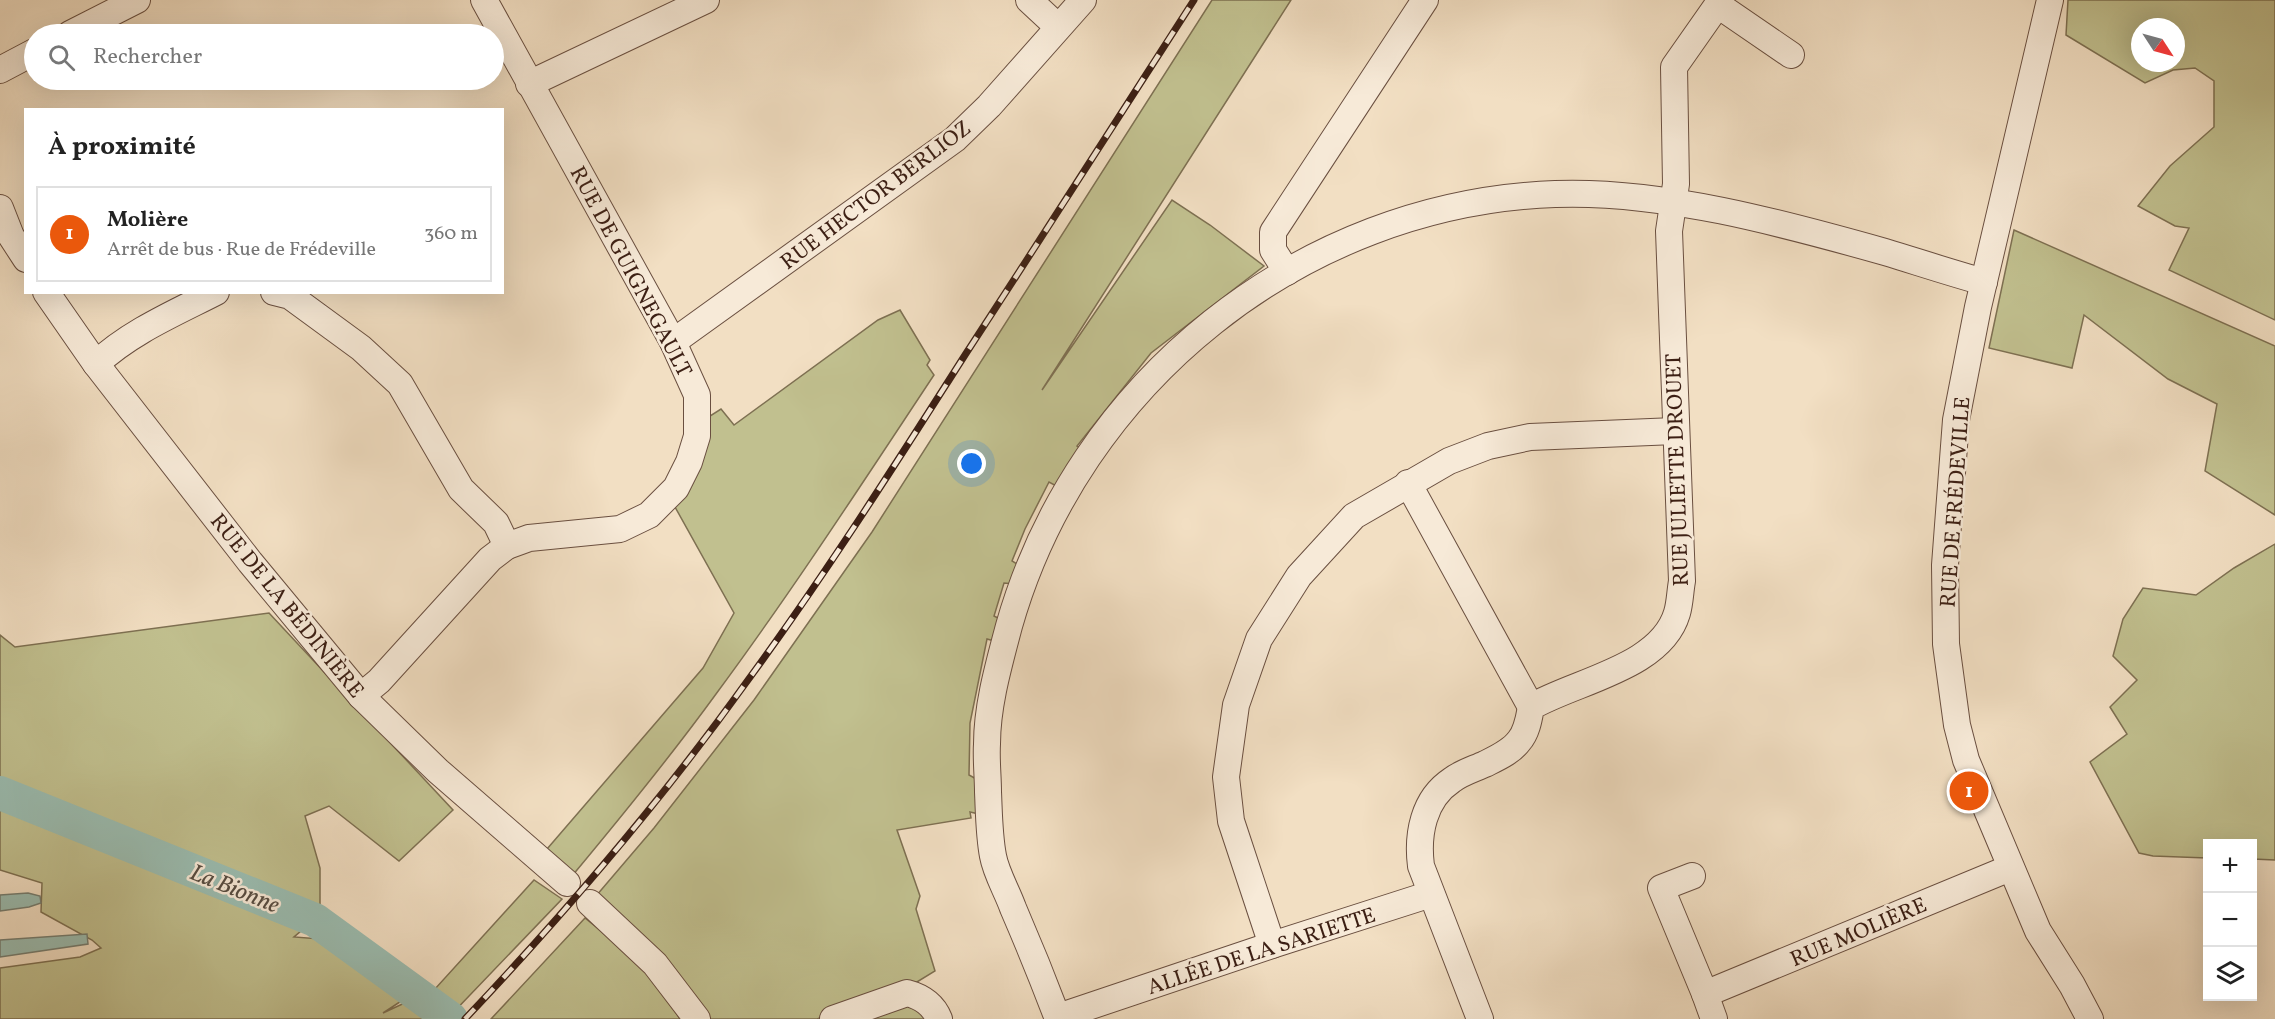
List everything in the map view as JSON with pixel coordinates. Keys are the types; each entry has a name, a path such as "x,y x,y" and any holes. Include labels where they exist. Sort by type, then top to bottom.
{"street":[{"path":"90,24 137,0"},
{"name":"RUE DE GUIGNEGAULT","path":"483,0 496,24"},
{"path":"530,84 706,0"},
{"path":"1029,0 1058,27"},
{"name":"RUE HECTOR BERLIOZ","path":"673,342 955,140 989,106 1083,0"},
{"path":"1287,272 1273,250 1273,232 1425,0"},
{"name":"RUE DE FRÉDEVILLE","path":"2050,0 1984,282 1956,420 1945,565 1946,644 1956,716 1966,759 2038,931 2090,1019"},
{"path":"1720,3 1791,55"},
{"name":"RUE JULIETTE DROUET","path":"1531,706 1547,697 1634,662 1659,644 1677,615 1682,581 1669,231 1676,184 1674,67 1720,3"},
{"name":"RUE DE GUIGNEGAULT","path":"361,696 379,681 490,559 507,546 529,538 620,529 649,515 676,488 689,462 697,436 697,395 673,342 504,38"},
{"path":"0,70 24,57"},
{"path":"1058,1018 993,859 987,741 993,694 1015,607 1035,551 1057,506 1115,419 1146,382 1213,321 1287,272 1359,237 1403,221 1455,207 1553,194 1604,194 1698,207 1794,228 1984,282"},
{"path":"0,208 11,236 24,256"},
{"name":"RUE DE LA BÉDINIÈRE","path":"47,294 96,364 250,562 361,696 438,771 567,883"},
{"path":"96,364 111,350 148,327 212,294"},
{"path":"282,294 290,296 361,348 400,384 461,489 496,523 507,546"},
{"path":"1272,945 1231,821 1226,777 1236,705 1259,639 1299,576 1354,516 1449,460 1488,446 1530,437 1675,430"},
{"path":"1408,483 1531,706 1528,723 1520,741 1506,753 1453,779 1440,789 1421,824 1418,845 1421,866 1480,1019"},
{"name":"RUE MOLIÈRE","path":"1705,994 2010,868"},
{"path":"1692,876 1660,888 1714,1019"},
{"name":"ALLÉE DE LA SARIETTE","path":"1058,1018 1431,894"},
{"path":"590,903 655,964 697,1019"},
{"path":"833,1019 907,993 918,996 929,1003 939,1019"}],"shaded area":[{"path":"1212,0 1291,0 1042,390 1172,200 1210,225 1264,266 1151,353 1077,446 1083,450 1060,488 1049,482 1025,529 1012,561 1022,567 1015,584 1004,583 994,616 1004,621 998,642 987,639 970,723 969,775 980,781 979,814 970,812 971,818 897,830 920,896 916,909 935,971 912,985 817,1019 703,1019 596,896 654,828 754,700 872,532"},
{"path":"2068,0 2275,0 2275,320 2169,270 2189,228 2175,226 2138,206 2170,166 2214,127 2214,81 2195,68 2185,69 2185,18 2131,18 2131,72 2169,72 2145,83 2066,35"},
{"path":"2014,230 2275,346 2275,515 2205,471 2217,404 2168,379 2084,315 2072,368 1989,348"},
{"path":"900,310 930,360 927,365 934,375 745,655 664,763 572,876 547,849 703,668 734,613 675,507 710,416 721,409 734,425 878,320"},
{"path":"2275,544 2275,860 2257,859 2257,839 2203,839 2203,858 2153,856 2139,853 2090,762 2127,734 2110,707 2137,680 2113,656 2123,619 2143,588 2196,595 2234,568"},
{"path":"269,613 453,810 399,861 329,806 305,816 320,868 320,915 294,937 333,940 412,994 383,1013 435,989 534,880 562,899 447,1019 0,1019 0,968 80,957 101,948 92,940 41,912 42,883 0,870 0,635 15,647"},
{"path":"585,918 649,970 680,1019 491,1019"},
{"path":"903,1000 930,1019 857,1019"}],"water":[{"path":"28,893 40,896 41,903 0,911 0,895"},
{"path":"87,934 88,944 0,957 0,940"}],"waterway":[{"name":"La Bionne","path":"0,793 315,920 451,1019"}],"railway":[{"path":"465,1019 540,938 647,812 682,769 777,640 886,478 1194,0"}],"place":[{"name":"Molière","path":"1969,791"}]}
